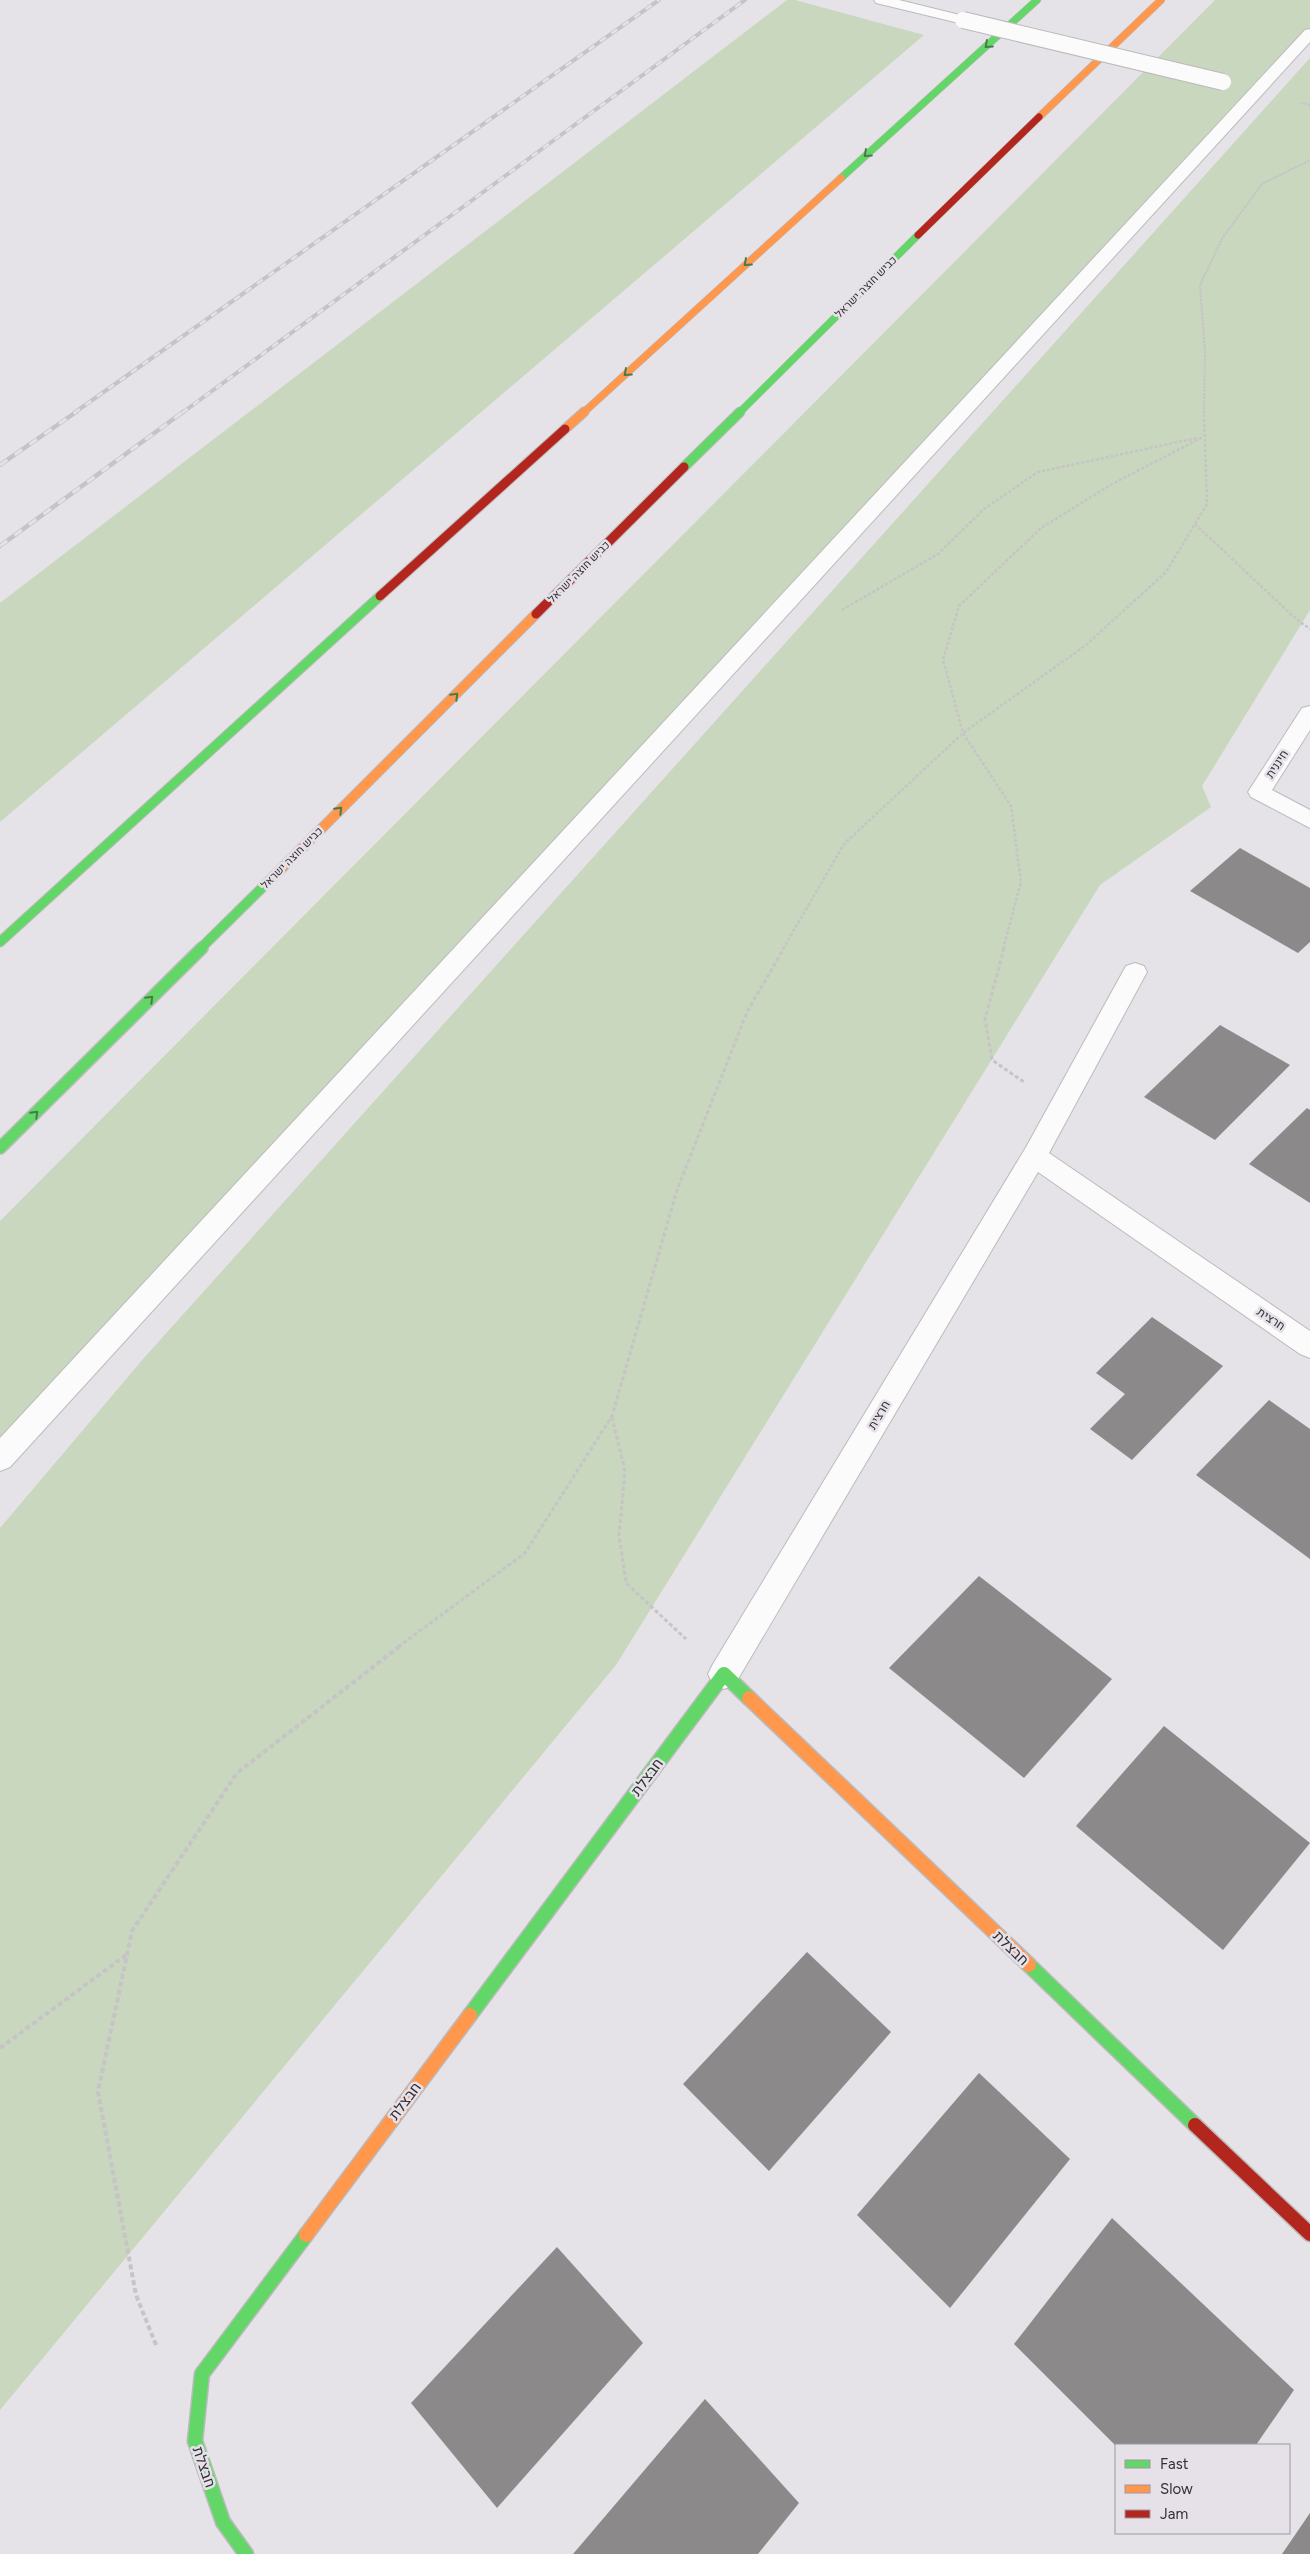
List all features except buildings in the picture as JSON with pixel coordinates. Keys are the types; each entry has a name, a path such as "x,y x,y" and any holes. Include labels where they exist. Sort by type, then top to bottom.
{"main road":[{"path":"0,942 1037,0"},
{"name":"כביש חוצה ישראל","path":"0,1148 957,196 1161,0"},
{"name":"חבצלת","path":"246,2554 223,2522 194,2441 202,2374 724,1674 1310,2234"}],"street":[{"path":"881,0 1223,82"},
{"path":"0,1458 1310,33"},
{"name":"חיננית","path":"1310,713 1259,792 1310,820"},
{"name":"חרצית","path":"724,1674 1034,1156 1135,972"},
{"name":"חרצית","path":"1034,1156 1310,1346"}],"path":[{"path":"158,2349 136,2294 98,2092 132,1931 237,1773 398,1647 525,1553 612,1416 678,1190 746,1012 844,844 963,733 1086,645 1166,572 1208,504 1203,437 1205,351 1200,284 1223,237 1262,184 1310,160"},
{"path":"834,614 938,554 984,509 1038,472 1203,437"},
{"path":"1061,1108 992,1060 985,1019 1021,882 1011,806 963,733 943,660 959,606 1041,528 1112,484 1203,437"},
{"path":"1195,524 1296,619 1310,629"},
{"path":"612,1416 625,1471 618,1536 626,1583 724,1674"},
{"path":"0,2048 127,1954"}],"green space":[{"path":"787,0 795,0 924,35 0,822 0,603"},
{"path":"1215,0 1310,0 1310,32 0,1458 0,1221"},
{"path":"1310,58 1310,610 1202,786 1211,807 1100,885 616,1665 0,2410 0,1528 144,1358"}],"railway":[{"path":"74,413 659,0"},
{"path":"182,413 745,0"},
{"path":"0,465 76,412"},
{"path":"0,546 183,412"}],"traffic: fast":[{"path":"841,178 1037,0"},
{"path":"684,467 918,235"},
{"path":"0,942 380,596"},
{"path":"0,1148 279,871"},
{"path":"470,2015 724,1674 749,1698"},
{"path":"1029,1965 1195,2125"},
{"path":"246,2554 223,2522 195,2441 202,2374 306,2235"}],"traffic: slow":[{"path":"1039,117 1161,0"},
{"path":"565,429 841,178"},
{"path":"279,871 536,614"},
{"path":"749,1698 1029,1965"},
{"path":"306,2235 470,2015"}],"traffic: jam":[{"path":"918,235 1039,117"},
{"path":"380,596 565,429"},
{"path":"536,614 684,467"},
{"path":"1195,2125 1310,2234"}]}
